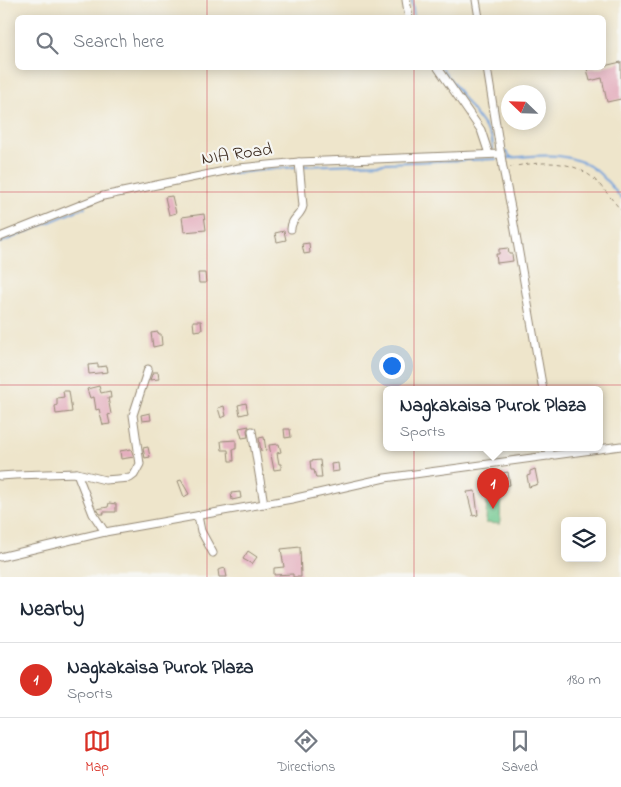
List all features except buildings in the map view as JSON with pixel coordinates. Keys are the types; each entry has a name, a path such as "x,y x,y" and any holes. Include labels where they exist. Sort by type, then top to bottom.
{"street":[{"path":"406,0 408,15"},
{"path":"476,0 478,15"},
{"path":"439,70 481,130 489,154"},
{"path":"487,70 500,154 542,386"},
{"name":"NIA Road","path":"0,237 83,203 122,191 239,168 299,162 500,154"},
{"path":"291,229 292,222 301,212 303,206 299,162"},
{"path":"0,476 77,474 105,480 130,478 137,472 140,464 134,415 148,369"},
{"path":"252,431 264,504"},
{"path":"603,448 621,446"},
{"path":"0,557 105,532 264,504 385,478 550,452"},
{"path":"77,474 93,514 105,532"},
{"path":"198,516 201,531 213,552"}],"path":[{"path":"503,168 543,162 560,163 570,166 592,178 621,210"}],"green space":[{"path":"487,493 501,494 500,524 486,523"}],"waterway":[{"path":"412,0 414,15"},
{"path":"443,70 489,133 492,138 493,149"},
{"path":"505,151 512,158"},
{"path":"506,158 542,155 577,160 598,172 621,198"},
{"path":"303,166 496,159"},
{"path":"226,174 295,167"},
{"path":"0,243 85,207"}],"place":[{"name":"Nagkakaisa Purok Plaza","path":"493,509"}]}
